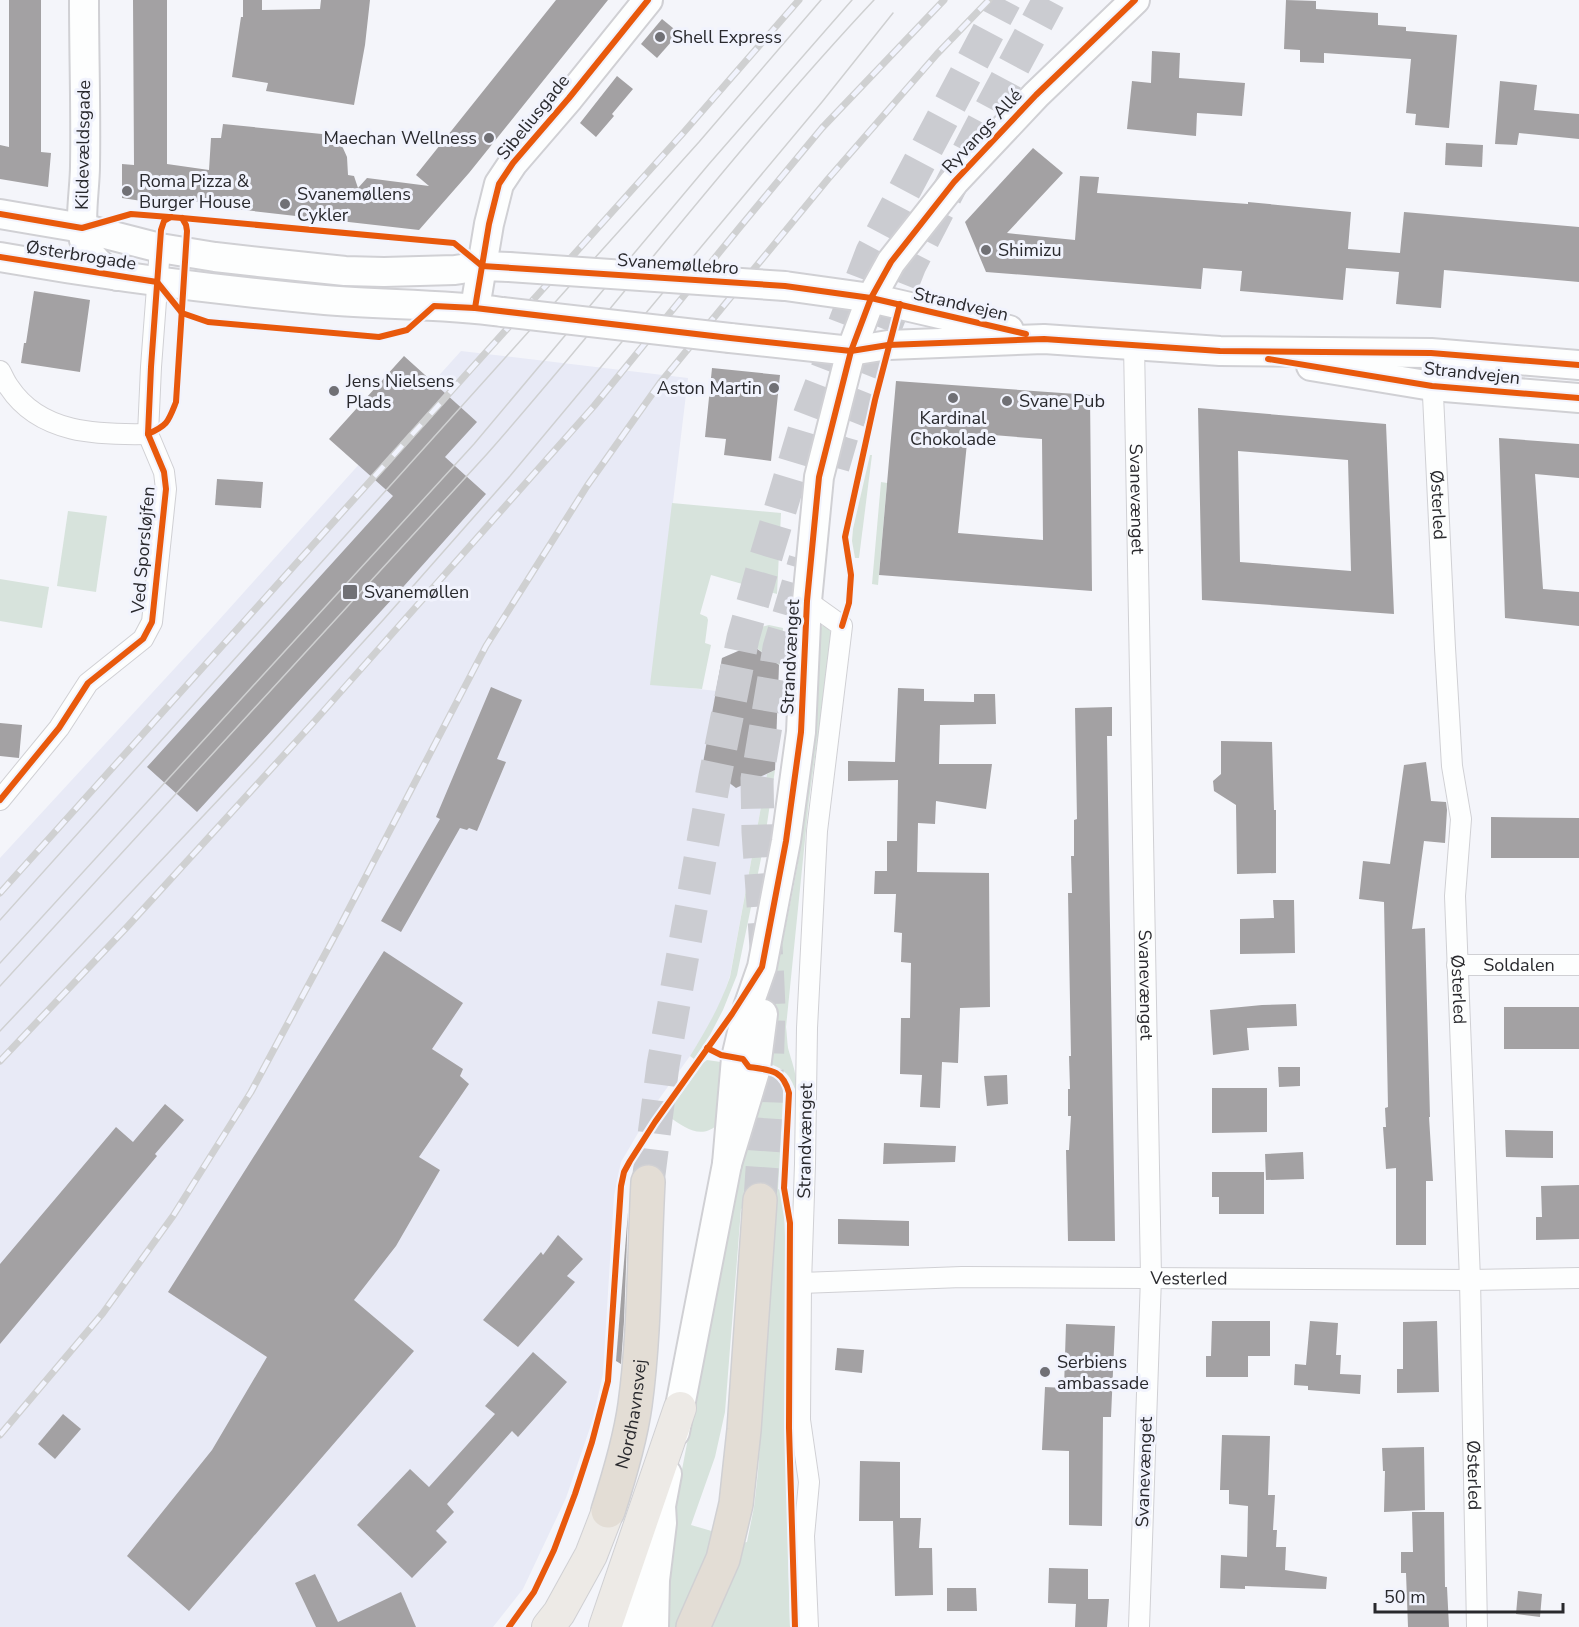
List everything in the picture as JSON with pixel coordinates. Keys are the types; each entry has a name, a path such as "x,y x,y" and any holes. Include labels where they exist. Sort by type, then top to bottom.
{"highway":[{"name":"Nordhavnsvej","path":"608,1511 635,1407 640,1352 648,1182"},
{"path":"693,1627 723,1559 736,1504 744,1430 760,1200"}],"main road":[{"path":"605,1627 680,1408"},
{"name":"Nordhavnsvej","path":"548,1627 559,1613 591,1555 608,1511"}],"street":[{"name":"Kildevældsgade","path":"84,0 85,160 82,228 85,242 93,258 103,268 117,276"},
{"name":"Sibeliusgade","path":"489,310 495,266 489,224 499,184 513,163 648,0"},
{"name":"Ryvangs Allé","path":"851,351 871,298 891,262 954,182 1036,95 1135,0"},
{"name":"Østerbrogade","path":"9,220 82,228 160,248 215,257 345,271 455,270 495,266"},
{"name":"Ved Sporsløjfen","path":"0,800 59,728 88,683 143,639 152,622 166,489 164,472 148,434 160,248"},
{"name":"Østerbrogade","path":"0,257 157,282 321,299 489,310"},
{"name":"Svanemøllebro","path":"495,266 785,286 871,298"},
{"name":"Strandvejen","path":"871,298 1044,339"},
{"path":"489,310 851,351"},
{"name":"Strandvejen","path":"851,351 888,345 1044,339 1220,351 1431,353 1579,366"},
{"name":"Svanevænget","path":"1134,345 1151,1278 1139,1627"},
{"name":"Strandvænget","path":"654,1627 655,1580 662,1523 661,1506 727,1164 756,1068 763,1016 762,967 786,841 801,732 807,601 819,477 851,351"},
{"name":"Strandvejen","path":"1220,351 1432,386 1579,398"},
{"name":"Østerled","path":"1431,353 1452,766 1461,819 1455,896 1470,1280 1477,1627"},
{"path":"0,371 9,388 20,400 46,420 91,433 148,434"},
{"name":"Strandvænget","path":"807,601 842,626 818,831 807,1028 800,1420 809,1482 804,1536 808,1627"},
{"name":"Soldalen","path":"1457,965 1579,965"},
{"name":"Vesterled","path":"801,1283 962,1277 1470,1280 1579,1278"},
{"name":"Strandvænget","path":"633,1627 632,1611 640,1562 661,1506"}],"shaded area":[{"path":"461,351 688,378 651,684 717,691 722,658 752,645 779,665 775,770 767,774 730,976 710,1025 654,1106 621,1162 614,1196 603,1374 593,1419 566,1498 523,1589 493,1627 0,1627 0,858 210,630"},
{"path":"870,455 872,455 859,558 855,558 852,541 853,529"},
{"path":"881,482 887,483 878,585 872,584"},
{"path":"672,503 781,513 777,594 711,575 700,614 707,617 705,643 711,645 702,689 650,685"},
{"path":"68,511 107,516 96,592 57,586"},
{"path":"0,579 49,587 42,628 0,621"},
{"path":"769,625 783,628 779,665 753,645 747,647 748,630"},
{"path":"824,625 832,636 809,800 786,1027 796,1092 785,1072 764,1062 771,1003 804,823 818,652 821,628"},
{"path":"775,770 764,844 737,975 723,1010 694,1059 690,1056 712,1018 730,977 767,774"},
{"path":"707,1060 728,1063 717,1125 699,1132 669,1117 668,1112"},
{"path":"761,1075 777,1082 783,1098 778,1189 784,1210 785,1237 785,1421 790,1627 709,1627 742,1543 747,1542 754,1507 777,1190 741,1209 725,1412 715,1457 691,1525 715,1532 711,1547 677,1627 665,1627 664,1583 676,1501 745,1141"}],"building":[{"path":"9,0 41,0 41,152 51,153 48,187 0,179 0,145 9,147"},
{"path":"133,0 167,0 167,164 209,170 211,138 221,138 223,124 332,135 343,148 347,157 348,175 354,176 358,188 367,178 429,186 416,175 556,0 608,0 469,173 419,230 209,206 209,204 169,197 168,205 122,198 122,164 134,165"},
{"path":"243,0 262,0 262,10 320,9 321,0 370,0 365,45 354,105 266,91 268,83 232,77 241,17 243,17"},
{"path":"1286,0 1316,1 1316,9 1378,13 1378,25 1406,27 1406,31 1457,35 1449,128 1415,125 1416,114 1406,113 1411,59 1324,53 1324,63 1300,62 1300,50 1284,49"},
{"path":"662,19 679,33 657,58 641,44"},
{"path":"1152,51 1180,53 1179,78 1245,83 1242,116 1197,113 1196,136 1127,129 1132,81 1151,83"},
{"path":"617,76 633,89 596,137 580,123"},
{"path":"1500,81 1537,85 1534,110 1579,114 1579,139 1519,133 1517,145 1495,144"},
{"path":"1446,143 1483,145 1482,167 1445,165"},
{"path":"1033,148 1063,173 1007,233 1075,240 1080,176 1099,177 1097,193 1248,204 1248,202 1351,212 1348,249 1400,253 1404,212 1579,227 1579,282 1444,270 1441,308 1396,304 1399,272 1346,268 1343,300 1240,291 1242,271 1203,268 1201,289 986,272 965,222"},
{"path":"34,291 90,300 80,372 21,363"},
{"path":"404,356 477,422 445,457 486,494 197,812 147,767 393,496 329,439"},
{"path":"712,368 780,375 771,461 724,455 726,439 705,437"},
{"path":"896,381 1090,395 1092,591 879,575","holes":["968,433 1042,439 1043,540 958,533"]},
{"path":"1198,408 1386,424 1394,614 1202,600","holes":["1238,451 1348,460 1351,571 1240,562"]},
{"path":"1499,438 1579,444 1579,478 1535,474 1543,589 1579,592 1579,626 1505,618"},
{"path":"217,479 263,482 261,508 215,505"},
{"path":"752,645 779,665 775,770 736,788 703,763 722,658"},
{"path":"491,687 522,700 497,759 506,762 477,831 460,828 401,932 381,921 440,819 436,817"},
{"path":"898,688 924,689 924,701 974,702 974,694 995,694 996,724 940,725 939,764 992,764 986,809 936,801 935,824 918,823 917,872 989,873 990,1007 960,1008 958,1063 942,1062 940,1108 920,1107 922,1075 900,1074 901,1018 910,1018 911,963 901,962 902,933 894,932 896,894 874,894 875,871 887,871 887,841 897,841 898,780 848,781 848,761 895,762"},
{"path":"1112,707 1112,736 1107,736 1115,1241 1068,1241 1066,1150 1069,1150 1071,1116 1068,1116 1068,1089 1070,1089 1069,1056 1071,1056 1068,893 1072,893 1071,856 1074,856 1074,820 1077,819 1075,708"},
{"path":"0,723 22,725 19,758 0,756"},
{"path":"1221,741 1272,742 1274,810 1276,810 1276,873 1237,874 1236,805 1214,791 1213,781 1221,774"},
{"path":"1426,762 1431,801 1446,802 1447,810 1445,843 1424,841 1412,929 1425,928 1429,1117 1433,1181 1426,1181 1426,1245 1396,1245 1396,1168 1386,1169 1383,1127 1386,1127 1385,1108 1388,1107 1384,902 1359,899 1363,861 1390,864 1404,765"},
{"path":"1491,817 1579,818 1579,858 1491,858"},
{"path":"1273,900 1294,900 1295,953 1240,954 1240,919 1274,918"},
{"path":"384,951 463,1003 432,1049 463,1069 460,1076 469,1084 419,1157 440,1170 396,1246 354,1300 414,1351 189,1611 127,1556 212,1450 267,1357 168,1292"},
{"path":"1296,1004 1297,1026 1247,1028 1249,1050 1213,1055 1210,1010"},
{"path":"1504,1007 1579,1007 1579,1049 1504,1049"},
{"path":"1278,1067 1300,1067 1300,1086 1279,1087"},
{"path":"1007,1075 1008,1104 987,1106 984,1076"},
{"path":"1212,1088 1267,1088 1267,1132 1212,1133"},
{"path":"165,1104 184,1120 155,1154 157,1156 0,1344 0,1264 116,1127 133,1142"},
{"path":"1505,1130 1553,1131 1553,1158 1506,1157"},
{"path":"884,1143 956,1146 955,1162 883,1164"},
{"path":"1303,1152 1304,1179 1266,1180 1265,1154"},
{"path":"1212,1172 1264,1172 1264,1214 1219,1214 1219,1197 1212,1197"},
{"path":"1579,1185 1579,1239 1536,1240 1536,1217 1542,1217 1541,1186"},
{"path":"628,1212 624,1321 621,1364 616,1361"},
{"path":"838,1219 909,1221 909,1246 838,1244"},
{"path":"558,1235 583,1259 567,1276 575,1282 518,1347 483,1320 541,1252 543,1255"},
{"path":"1212,1321 1270,1321 1270,1356 1248,1356 1248,1377 1206,1377 1206,1356 1211,1356"},
{"path":"1310,1321 1338,1323 1336,1355 1341,1355 1340,1374 1361,1375 1360,1394 1308,1390 1308,1386 1294,1385 1295,1364 1306,1365"},
{"path":"1437,1321 1439,1392 1397,1393 1397,1369 1403,1369 1403,1322"},
{"path":"1066,1324 1115,1326 1111,1417 1103,1417 1102,1526 1069,1525 1069,1451 1042,1450 1045,1387 1064,1388"},
{"path":"837,1348 864,1350 862,1373 835,1370"},
{"path":"533,1352 567,1382 518,1437 512,1431 447,1504 454,1512 436,1531 447,1542 412,1578 357,1525 410,1469 429,1487 495,1414 485,1406"},
{"path":"63,1414 81,1429 55,1459 38,1444"},
{"path":"1222,1435 1270,1436 1268,1495 1275,1495 1273,1530 1277,1530 1276,1547 1286,1547 1285,1570 1327,1577 1326,1589 1245,1586 1245,1589 1220,1588 1221,1555 1247,1557 1248,1506 1229,1504 1229,1490 1220,1490"},
{"path":"1424,1447 1425,1510 1384,1512 1385,1471 1383,1471 1382,1448"},
{"path":"860,1461 900,1462 900,1518 921,1518 919,1548 932,1548 933,1595 895,1596 893,1521 859,1521"},
{"path":"1412,1512 1444,1512 1445,1587 1447,1587 1449,1627 1408,1627 1406,1573 1401,1573 1401,1552 1413,1552"},
{"path":"1049,1568 1088,1569 1088,1599 1109,1599 1107,1627 1075,1627 1076,1604 1048,1603"},
{"path":"315,1574 338,1622 401,1592 416,1627 316,1627 295,1583"},
{"path":"947,1588 976,1588 977,1611 947,1611"},
{"path":"1518,1591 1542,1594 1540,1617 1516,1614"}],"tunnel":[{"path":"648,1182 663,1065 715,776 743,638 806,424 872,252 1005,0"},
{"path":"833,467 842,436 910,265 1049,0"},
{"path":"760,1200 769,1008 757,779 779,648 805,560"}],"tram line":[{"path":"0,920 699,142 821,0"},
{"path":"0,963 474,444 709,164 852,0"},
{"path":"0,986 487,454 584,341 726,168 874,0"},
{"path":"0,1031 256,760 510,476 822,102 893,13"}],"railway":[{"path":"0,893 684,132 799,0"},
{"path":"0,1061 127,927 313,723 594,406 822,128 944,0"},
{"path":"0,1435 103,1313 173,1216 251,1092 486,646 587,486 660,383 828,179 937,54 989,0"}],"cycle path":[{"path":"475,308 489,224 499,184 513,163 648,0"},
{"path":"509,1627 534,1592 554,1550 592,1442 608,1381 621,1186 624,1172 655,1122 732,1014 762,967 786,841 801,732 807,601 819,477 851,351 871,298 891,262 954,182 1036,95 1135,0"},
{"path":"0,214 82,228 131,214 454,243 482,266"},
{"path":"0,800 59,728 88,683 143,639 152,622 166,489 164,472 148,434 151,367 161,230 164,221 171,217"},
{"path":"148,434 167,422 176,402 187,231 182,218"},
{"path":"0,257 157,282"},
{"path":"482,266 785,286 871,298 1026,334"},
{"path":"157,282 182,313 208,322 379,337 407,330 434,306 475,308 851,351 888,345 1044,339 1220,351 1431,353 1579,365"},
{"path":"842,626 849,603 851,575 845,537 875,400 900,304"},
{"path":"1268,359 1432,386 1579,398"},
{"path":"707,1048 721,1055 743,1059 749,1067 764,1069 780,1075 789,1093 784,1188 790,1223 789,1428 795,1627"}],"place":[{"name":"Shell Express","path":"660,37"},
{"name":"Maechan Wellness","path":"489,138"},
{"name":"Roma Pizza & Burger House","path":"127,191"},
{"name":"Svanemøllens Cykler","path":"285,204"},
{"name":"Shimizu","path":"986,250"},
{"name":"Aston Martin","path":"774,388"},
{"name":"Jens Nielsens Plads","path":"334,391"},
{"name":"Kardinal Chokolade","path":"953,398"},
{"name":"Svane Pub","path":"1007,401"},
{"name":"Svanemøllen","path":"350,592"},
{"name":"Serbiens ambassade","path":"1045,1372"}]}
